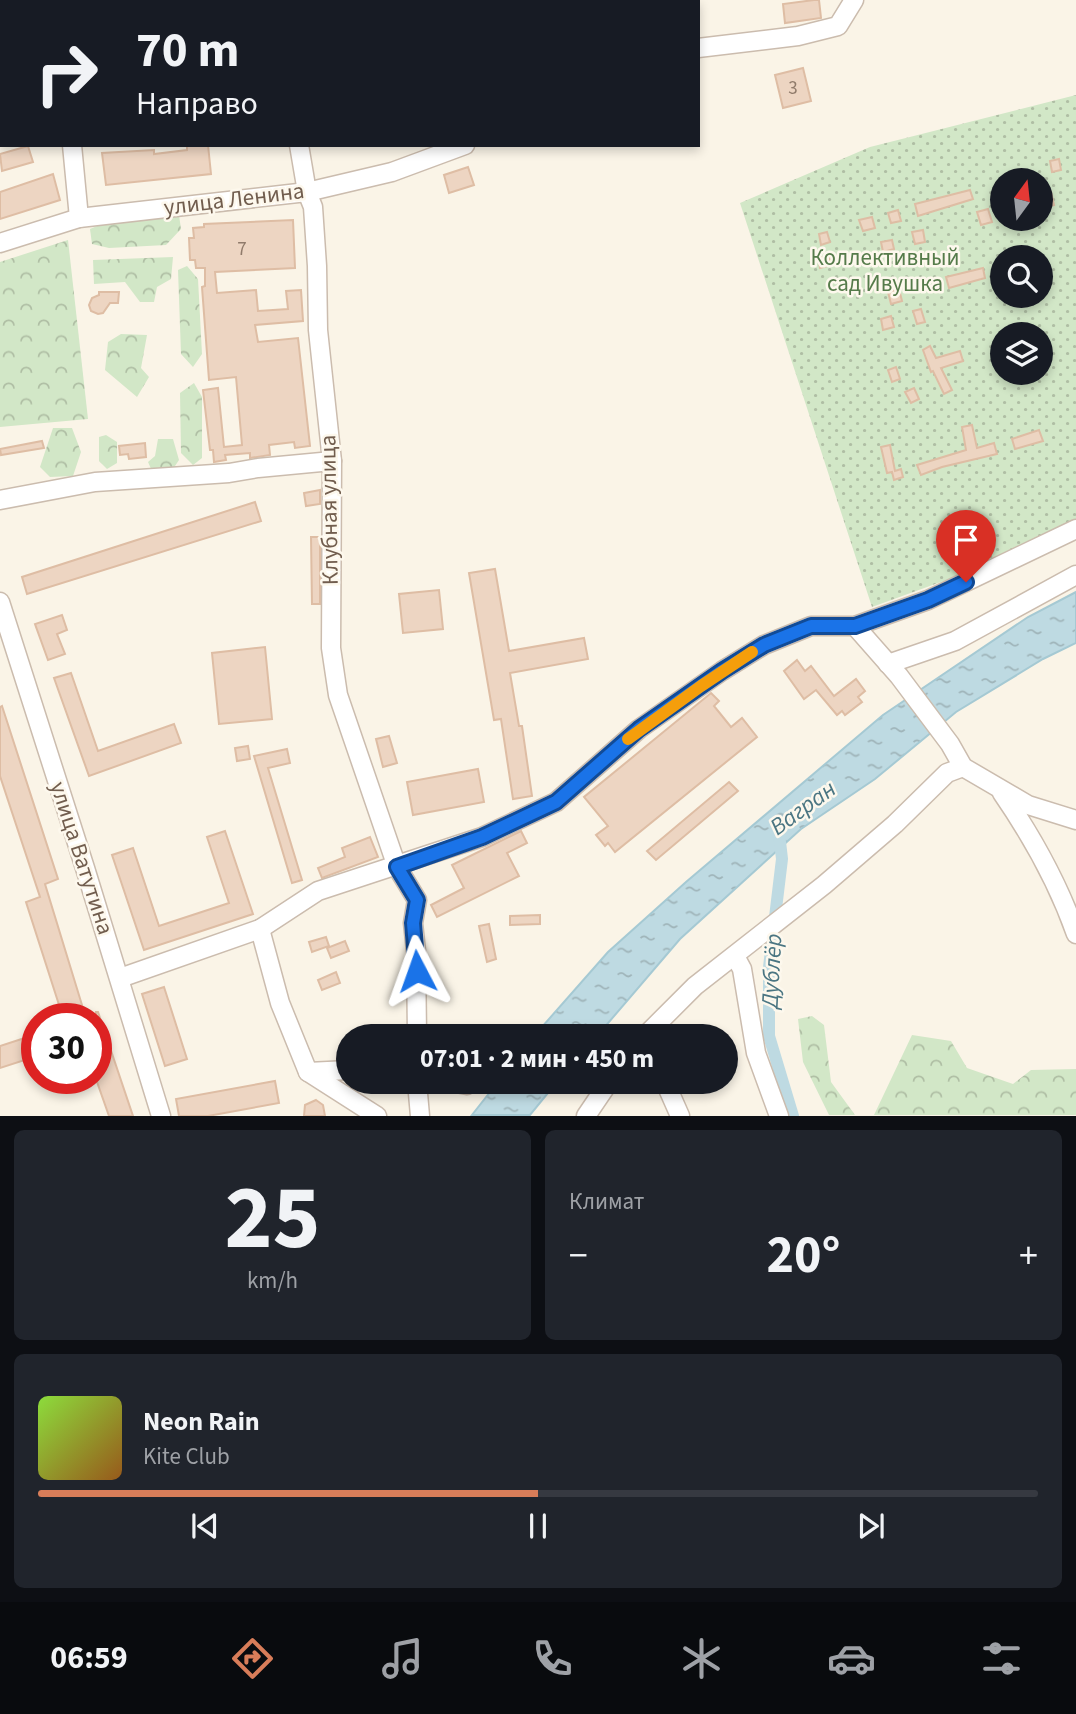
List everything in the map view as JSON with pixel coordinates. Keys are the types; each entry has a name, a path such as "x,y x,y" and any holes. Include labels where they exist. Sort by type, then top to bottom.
{"street":[{"path":"700,48 798,36 838,26 854,0"},
{"path":"72,147 79,218"},
{"name":"Клубная улица","path":"299,147 307,192 313,207 318,330 332,461 331,648 338,695 397,867 417,900 413,923 417,1024"},
{"name":"улица Ленина","path":"0,243 79,218 307,192 393,172 460,147"},
{"path":"0,500 95,482 229,474 258,468 332,461"},
{"path":"120,978 260,929 318,891 482,837 556,802 639,729 764,645 811,626 855,626 928,600 1076,529"},
{"path":"893,670 955,641 1076,575"},
{"name":"улица Ватутина","path":"0,602 161,1115"},
{"path":"855,626 950,744 963,767 1028,804 1076,820"},
{"path":"657,1024 695,986 824,885 895,824 947,773 963,767"},
{"path":"998,787 1031,836 1062,894 1076,934"},
{"path":"260,929 279,1003 308,1072 377,1115"},
{"path":"735,956 743,969 756,1053 779,1115"},
{"path":"308,1072 336,1071"},
{"path":"418,1094 420,1115"},
{"path":"586,1115 601,1094"},
{"path":"670,1094 680,1115"}],"green space":[{"name":"Коллективный сад Ивушка","path":"1076,95 1076,533 872,607 740,203 870,147"},
{"path":"179,215 181,229 166,245 109,248 92,244 90,229 111,220"},
{"path":"68,240 88,419 0,427 0,262"},
{"path":"173,257 171,279 157,287 154,302 140,302 125,282 94,284 93,260"},
{"path":"187,266 198,279 202,354 193,367 181,354 178,270"},
{"path":"121,334 147,335 141,368 149,377 137,397 105,370 108,342"},
{"path":"194,383 202,397 202,458 193,465 181,453 180,393"},
{"path":"53,428 72,428 81,452 73,476 50,477 40,467"},
{"path":"106,435 117,442 117,463 107,469 99,461 99,437"},
{"path":"158,439 173,439 179,460 173,469 152,471 148,462 155,456"},
{"path":"812,1016 824,1025 831,1082 855,1115 829,1115 803,1062 798,1019"},
{"path":"912,1035 951,1041 967,1068 1013,1084 1031,1070 1076,1069 1076,1115 874,1115"}],"water":[{"name":"Вагран","path":"1076,592 1076,643 1043,659 956,712 875,779 801,829 680,939 607,1024 545,1024 608,952 686,882 883,715 1028,617"},
{"path":"489,1094 547,1094 530,1115 472,1115"}],"building":[{"path":"819,0 821,18 785,23 783,4"},
{"path":"803,68 811,101 783,108 775,75"},
{"path":"28,147 33,162 2,171 0,154"},
{"path":"187,147 208,147 211,174 106,185 102,153 154,150 154,154 187,150"},
{"path":"1059,159 1061,170 1054,172 1050,161"},
{"path":"468,167 474,185 449,193 444,175"},
{"path":"53,174 60,200 0,219 0,192"},
{"path":"970,190 973,199 918,216 915,204"},
{"path":"988,209 990,223 981,225 977,212"},
{"path":"898,210 901,221 891,223 888,213"},
{"path":"872,217 875,228 863,231 859,220"},
{"path":"293,220 295,268 215,272 217,293 256,290 258,311 288,309 286,291 301,290 303,321 255,325 258,342 298,338 310,446 295,448 294,442 269,445 270,455 250,458 250,453 225,455 226,460 214,462 213,450 210,450 203,390 218,388 224,447 242,445 236,377 209,380 202,287 205,286 205,268 196,268 195,260 190,260 189,238 194,238 193,228 204,227 204,224"},
{"path":"923,230 925,242 915,244 912,232"},
{"path":"827,232 830,242 821,245 819,234"},
{"path":"892,240 894,249 883,252 881,242"},
{"path":"829,256 831,265 820,268 818,258"},
{"path":"983,268 985,278 949,288 946,277"},
{"path":"899,289 902,301 891,304 888,292"},
{"path":"99,292 119,292 118,303 110,303 103,313 98,314 91,311 89,305"},
{"path":"921,309 925,322 917,324 913,311"},
{"path":"891,316 894,327 883,330 881,319"},
{"path":"930,346 936,358 960,351 963,361 941,368 952,390 944,394 933,371 931,372 923,350"},
{"path":"896,367 900,379 892,382 888,370"},
{"path":"914,388 919,399 911,403 905,392"},
{"path":"972,425 977,448 994,443 997,454 942,467 921,475 917,465 966,450 962,427"},
{"path":"1039,430 1043,441 1015,449 1012,439"},
{"path":"42,441 44,448 1,455 0,449"},
{"path":"145,443 146,457 129,459 128,454 120,455 119,446"},
{"path":"890,445 895,471 901,469 903,477 894,480 892,472 887,473 881,447"},
{"path":"320,490 320,504 306,506 304,493"},
{"path":"255,502 261,521 27,594 22,577"},
{"path":"311,537 320,537 320,604 312,604"},
{"path":"495,569 509,651 584,638 588,659 510,673 519,726 522,726 532,796 513,799 501,719 494,720 469,573"},
{"path":"439,590 443,629 403,633 399,594"},
{"path":"62,615 67,630 57,634 65,654 48,660 35,624"},
{"path":"265,647 272,719 219,724 212,653"},
{"path":"797,660 805,671 811,666 834,696 856,679 865,691 858,697 862,702 845,715 842,711 837,715 816,690 804,699 784,671"},
{"path":"71,673 98,751 174,724 181,743 89,776 54,678"},
{"path":"711,693 719,701 714,706 731,727 742,718 757,737 615,852 608,843 605,846 596,835 608,826 584,797"},
{"path":"2,706 58,879 45,884 81,1003 58,1003 26,902 40,897 0,776"},
{"path":"389,736 397,763 383,767 376,739"},
{"path":"248,746 250,759 237,761 235,748"},
{"path":"287,749 290,763 268,768 302,880 292,883 254,756"},
{"path":"478,769 484,802 413,815 407,782"},
{"path":"729,782 738,791 656,860 647,851"},
{"path":"225,831 253,914 144,950 112,855 133,848 159,926 229,903 207,837"},
{"path":"521,831 527,843 507,853 519,876 437,917 431,905 464,888 452,865"},
{"path":"370,837 378,857 322,878 318,868 345,857 342,848"},
{"path":"540,915 540,924 510,925 510,916"},
{"path":"489,924 496,959 487,962 479,926"},
{"path":"326,937 329,946 312,952 309,942"},
{"path":"345,941 349,951 331,958 327,948"},
{"path":"336,972 340,983 322,990 318,980"},
{"path":"164,987 187,1059 165,1066 142,994"},
{"path":"21,1039 21,1061 0,1068 0,1046"},
{"path":"112,1054 133,1116 109,1116 101,1094 112,1094"},
{"path":"275,1081 279,1103 208,1116 179,1116 176,1099"},
{"path":"316,1100 323,1105 325,1116 304,1116 305,1105"}],"waterway":[{"name":"Дублёр","path":"779,833 782,859 769,967 769,1036 793,1116"}],"slow traffic":[{"path":"628,739 752,652"}],"route":[{"path":"417,971 413,923 417,900 397,867 482,837 556,802 639,729 764,645 811,626 855,626 928,600 966,582"}]}
